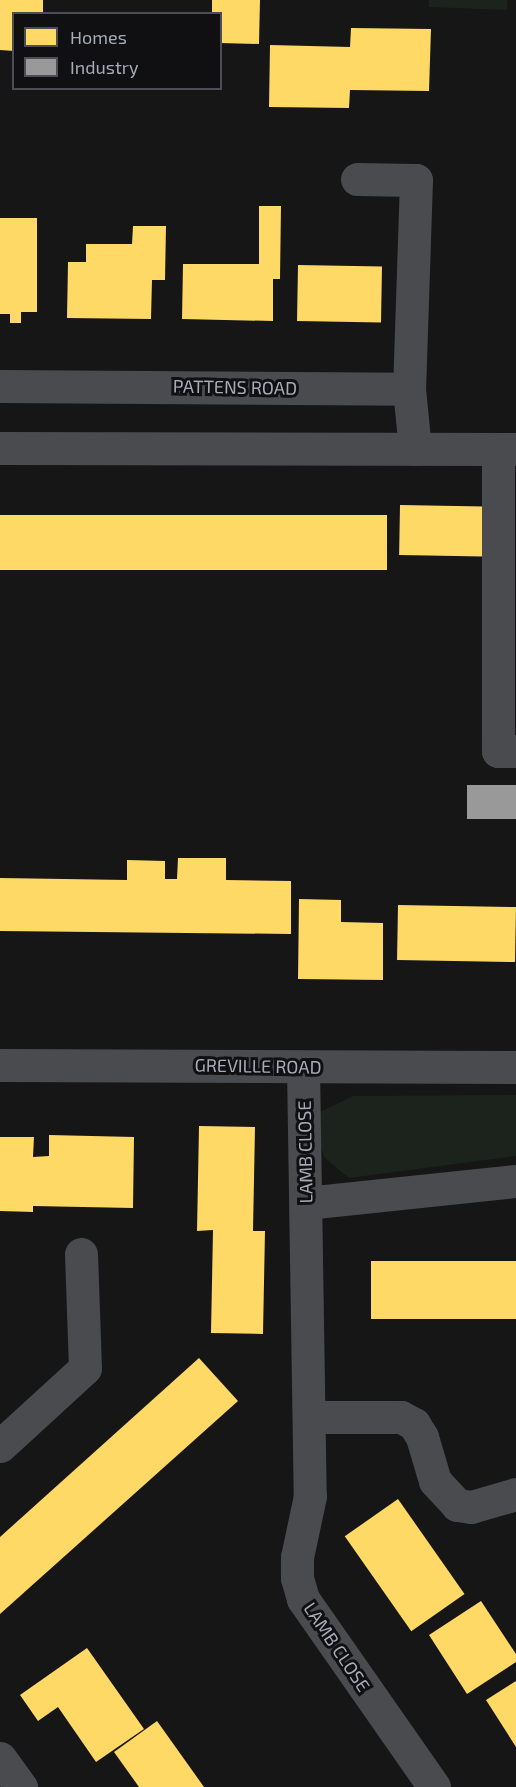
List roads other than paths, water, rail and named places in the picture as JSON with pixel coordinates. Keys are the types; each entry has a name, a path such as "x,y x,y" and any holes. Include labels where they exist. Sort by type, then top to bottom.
{"street":[{"path":"357,179 416,180 409,389 415,449"},
{"name":"PATTENS ROAD","path":"0,386 409,389"},
{"path":"0,448 507,449 498,751 516,751"},
{"name":"GREVILLE ROAD","path":"0,1065 516,1067"},
{"name":"LAMB CLOSE","path":"303,1067 310,1496 297,1557 300,1588 434,1787"},
{"path":"306,1203 516,1181"},
{"path":"0,1446 85,1368 81,1254"},
{"path":"309,1417 401,1417 414,1424 435,1481 457,1505 471,1508 516,1494"},
{"path":"0,1758 21,1787"}]}
